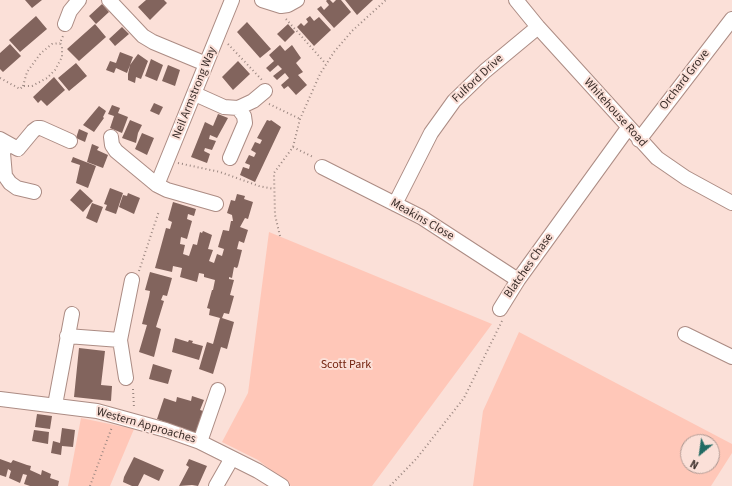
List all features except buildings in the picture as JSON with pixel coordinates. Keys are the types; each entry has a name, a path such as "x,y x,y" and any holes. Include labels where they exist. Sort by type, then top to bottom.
{"street":[{"path":"65,24 70,11 79,0"},
{"path":"109,0 143,36 206,64"},
{"name":"Neil Armstrong Way","path":"157,185 232,0"},
{"path":"262,0 281,6 288,5 297,0"},
{"name":"Whitehouse Road","path":"516,0 538,27 639,140 668,167 732,203"},
{"name":"Orchard Grove","path":"639,140 732,19"},
{"name":"Fulford Drive","path":"395,204 428,138 454,101 484,71 538,27"},
{"path":"195,94 224,106 238,108 253,101 265,92"},
{"path":"230,158 245,123 244,116 238,108"},
{"path":"34,192 18,188 10,183 6,176 3,153 8,144 37,128 46,130 70,141"},
{"name":"Blatches Chase","path":"500,309 518,280 628,128"},
{"path":"112,137 112,146 116,151 157,185 167,190 216,204"},
{"name":"Meakins Close","path":"322,167 443,230 518,280"},
{"path":"126,378 120,340 132,280"},
{"path":"56,405 72,314"},
{"path":"685,334 732,357"},
{"path":"67,336 120,340"},
{"path":"200,442 218,390"},
{"name":"Western Approaches","path":"0,399 56,405 134,420 200,442 282,486"},
{"path":"216,486 232,458"}],"path":[{"path":"280,236 275,215 274,173 293,147 300,118 326,64 352,31 386,0"},
{"path":"284,16 326,64"},
{"path":"0,78 20,89 24,86 32,86 40,82 55,70 62,57 62,42 52,44 40,53 27,72 23,81 24,86"},
{"path":"227,43 265,92 300,118"},
{"path":"293,147 313,157 322,167"},
{"path":"178,163 220,172 259,186 274,189"},
{"path":"132,280 137,279 159,211"},
{"name":"Blatches Chase","path":"390,486 417,458 464,398 503,320 500,309"},
{"path":"126,378 132,378 134,420"},
{"path":"90,486 116,416"}],"green space":[{"name":"Scott Park","path":"269,232 492,324 372,486 291,486 258,460 222,442 248,393"},
{"path":"519,332 713,434 680,434 680,474 719,474 711,486 473,486 483,411"},
{"path":"81,418 134,429 110,486 68,486"},
{"path":"720,438 732,444 732,453 720,472"}]}
